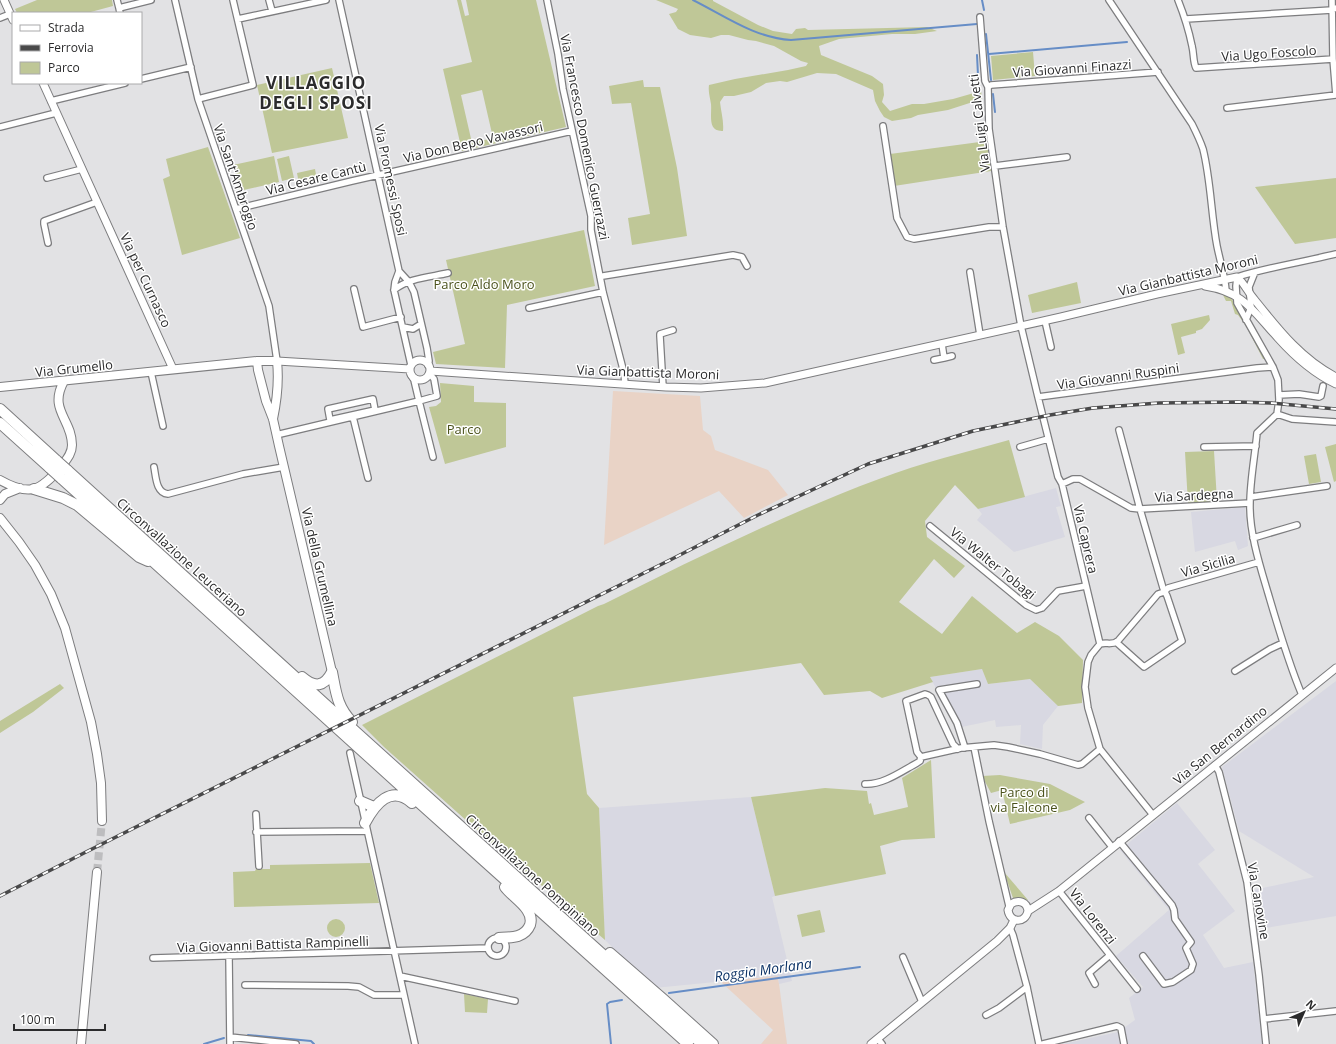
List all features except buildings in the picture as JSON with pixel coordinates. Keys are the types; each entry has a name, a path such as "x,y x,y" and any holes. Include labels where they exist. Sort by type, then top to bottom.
{"highway":[{"name":"Circonvallazione Leuceriano","path":"0,409 64,474 275,658 342,727"},
{"name":"Circonvallazione Leuceriano","path":"0,423 53,464"},
{"name":"Circonvallazione Leuceriano","path":"64,474 159,566 342,727"},
{"path":"34,489 63,498 77,505 139,556 159,566"},
{"path":"275,658 285,661 303,678 313,684 326,682 332,672"},
{"path":"332,672 339,705 346,716 404,769 415,786"},
{"name":"Circonvallazione Pompiniano","path":"342,727 415,786 702,1044"},
{"name":"Circonvallazione Pompiniano","path":"342,727 480,856 688,1044"},
{"path":"366,827 374,807 387,797 398,795 403,796 449,837 480,856 507,890 530,914 531,919 528,928 522,934 499,938"},
{"path":"360,801 374,807"},
{"path":"556,925 576,950 678,1044"},
{"path":"580,934 620,960 713,1044"}],"main road":[{"path":"4,0 12,17"},
{"name":"Via per Curnasco","path":"42,84 173,369"},
{"path":"1237,277 1298,351 1317,366 1336,377"},
{"name":"Via Gianbattista Moroni","path":"429,370 625,384 663,384 701,388 764,383 1045,321 1198,284 1237,277"},
{"path":"1198,284 1218,288 1236,296 1251,307 1277,338 1299,360 1336,384"},
{"name":"Via Gianbattista Moroni","path":"418,360 426,362 429,370 426,378 421,380 415,379 411,370 418,360"},
{"name":"Via Grumello","path":"0,387 258,361 277,361"},
{"name":"Via della Grumellina","path":"258,361 258,370 266,401 273,418 332,672"},
{"name":"Via Gianbattista Moroni","path":"277,361 411,370"},
{"name":"Via della Grumellina","path":"273,418 277,402 277,361"},
{"path":"0,480 20,488 34,489 50,480 67,459 72,450 71,438 58,400 59,391 64,381"},
{"path":"0,500 5,494 20,488"},
{"path":"0,518 35,565 51,594 65,628 91,722 101,783 102,821"},
{"name":"Via San Bernardino","path":"1014,920 1018,921 1027,916 1028,911 1058,891 1336,668"},
{"path":"81,1044 97,872"},
{"path":"871,1044 880,1042 922,1002 997,941 1010,928 1014,920 1009,914 1009,906 1014,902 1021,901 1026,905 1028,911"}],"street":[{"path":"117,0 119,11 151,0"},
{"name":"Via Sant'Ambrogio","path":"175,0 198,99 269,306 277,361"},
{"path":"198,99 253,85 233,0"},
{"path":"269,0 272,11"},
{"path":"238,19 305,2 326,0"},
{"name":"Via Promessi Sposi","path":"339,0 399,271 409,282 414,292 427,348 429,370 434,379 437,396 419,401"},
{"name":"Via Francesco Domenico Guerrazzi","path":"547,0 558,54 563,89 591,216 591,230 602,292 624,373 625,384"},
{"name":"Via Giovanni Finazzi","path":"1109,0 1192,124 1203,148 1217,246 1226,291"},
{"path":"1178,0 1186,19 1334,9"},
{"path":"1227,108 1336,95 1333,59 1334,9 1332,0"},
{"path":"0,18 12,17"},
{"name":"Via Luigi Calvetti","path":"980,17 985,81 988,87 989,129 1003,227 1021,326"},
{"name":"Via Ugo Foscolo","path":"1186,19 1193,49 1195,67 1197,68 1333,59"},
{"path":"142,79 191,67"},
{"name":"Via Giovanni Finazzi","path":"988,87 991,85 1158,72"},
{"path":"51,101 121,84"},
{"path":"0,127 56,113"},
{"path":"883,126 896,218 908,237 914,239 989,227 1003,227"},
{"name":"Via Don Bepo Vavassori","path":"378,175 572,131"},
{"path":"995,166 1067,157"},
{"path":"47,178 82,169"},
{"name":"Via Cesare Cantù","path":"236,209 378,175"},
{"path":"48,243 44,221 97,202"},
{"name":"Via Gianbattista Moroni","path":"1237,277 1336,254"},
{"path":"600,277 733,255 742,257 747,266"},
{"name":"Via Promessi Sposi","path":"399,271 394,290 401,317 411,370 433,457"},
{"path":"970,272 980,335"},
{"path":"1246,320 1251,307 1249,292 1250,283 1255,272"},
{"path":"394,290 409,282 448,273"},
{"path":"1237,277 1237,303 1273,367 1278,380 1279,394 1277,414 1257,433 1250,500 1253,538 1259,562 1283,643 1302,695"},
{"path":"354,289 363,327 401,317"},
{"path":"529,308 602,292"},
{"path":"1045,321 1051,347"},
{"path":"403,328 413,329 421,324"},
{"path":"1021,326 1038,398"},
{"name":"Via Gianbattista Moroni","path":"663,384 660,334 673,330"},
{"path":"942,344 944,358"},
{"path":"934,360 952,356"},
{"name":"Via Giovanni Ruspini","path":"1038,398 1273,367"},
{"path":"151,372 163,426"},
{"path":"1279,394 1299,394 1319,397 1321,396 1323,386"},
{"name":"Via Caprera","path":"1038,398 1058,477 1062,484 1100,644"},
{"path":"373,399 375,410 330,420 328,409 373,399"},
{"path":"276,435 419,401"},
{"path":"1277,414 1292,419 1336,422"},
{"path":"353,417 368,478"},
{"name":"Via Sardegna","path":"1119,430 1164,592"},
{"path":"1020,447 1048,439"},
{"path":"1204,447 1256,446"},
{"path":"154,467 158,489 164,494 243,474 284,468"},
{"name":"Via Sardegna","path":"1062,484 1073,479 1080,479 1132,508 1140,509 1250,500 1327,486"},
{"path":"1253,538 1297,525"},
{"name":"Via Walter Tobagi","path":"930,526 1026,605 1036,610 1042,608 1058,591 1086,586"},
{"name":"Via Sicilia","path":"1116,642 1158,594 1164,592 1168,588 1259,562"},
{"path":"1152,815 1100,749 1088,708 1085,687 1088,662 1091,655 1100,644 1111,644 1116,642 1144,667 1182,641 1164,592"},
{"path":"1236,671 1270,649 1283,643"},
{"path":"965,748 957,723 939,690 977,684"},
{"path":"921,756 917,752 906,703 908,700 925,694 931,697 953,744 958,749"},
{"path":"921,756 989,745 1008,747 1078,765 1082,764 1100,749"},
{"path":"974,747 989,821 1009,906"},
{"path":"350,753 415,1044"},
{"path":"865,784 881,782 917,763 920,761 921,756"},
{"name":"Via Canovine","path":"1215,765 1219,772 1247,882 1253,921 1266,1044"},
{"path":"256,814 259,866"},
{"path":"1089,818 1112,847"},
{"path":"256,832 366,827"},
{"path":"1119,841 1172,905 1175,919 1191,942 1186,948 1193,964 1191,970 1173,982 1164,984 1143,956"},
{"name":"Via Lorenzi","path":"1058,891 1137,989"},
{"path":"1010,928 1013,934 1027,987 1038,1044 1117,1026 1121,1028 1124,1044"},
{"path":"488,948 492,940 499,938"},
{"name":"Via Giovanni Battista Rampinelli","path":"153,958 488,948 490,953 498,956 503,954 506,950 506,944 499,938"},
{"name":"Via Lorenzi","path":"1095,984 1089,973 1110,955"},
{"path":"229,956 230,1044"},
{"path":"903,957 922,1002"},
{"path":"400,976 515,1001"},
{"path":"245,985 348,986 359,987 374,995 404,995"},
{"path":"986,1014 999,1008 1027,987"},
{"path":"1264,1019 1336,1011"},
{"path":"230,1037 296,1044"}],"shaded area":[{"path":"613,391 700,396 703,430 711,436 715,450 768,470 788,495 744,518 719,491 604,545"},
{"path":"1056,488 1061,506 1056,507 1065,537 1014,552 977,520 982,514 978,509"},
{"path":"1245,507 1248,546 1238,550 1235,541 1195,552 1191,512"},
{"path":"982,669 988,684 1030,679 1058,706 1043,725 1042,749 1020,744 1021,725 996,727 995,720 957,728 930,677"},
{"path":"1336,681 1336,916 1260,929 1253,890 1314,877 1239,831 1222,767"},
{"path":"751,797 775,896 772,897 792,981 779,984 778,976 654,988 605,940 599,808"},
{"path":"1177,803 1215,850 1198,864 1235,911 1203,935 1224,968 1253,962 1262,1044 1063,1044 1118,1032 1135,1020 1129,998 1143,987 1116,956 1169,910 1120,850"},
{"path":"778,976 787,1044 761,1044 773,1030 720,981"}],"green space":[{"path":"37,0 112,0 113,6 91,12 16,12 15,9"},
{"path":"457,0 461,0 465,16 469,15 466,0 536,0 566,127 462,151 443,69 472,62","holes":["482,90 493,138 472,143 461,95"]},
{"path":"656,0 713,0 758,25 773,31 792,34 796,29 805,28 808,30 927,27 937,31 915,34 892,34 839,39 819,46 821,55 872,76 883,84 884,95 882,102 890,111 912,104 924,104 953,99 981,91 982,99 948,110 892,121 884,117 880,111 875,101 873,90 836,74 817,73 787,82 780,81 766,83 751,92 734,96 724,96 720,102 723,131 718,131 712,126 711,122 709,85 806,66 808,63 801,61 774,46 756,41 729,35 721,35 711,38 690,35 678,29 669,14 676,12 678,9"},
{"path":"1033,52 1035,76 993,80 991,56"},
{"path":"332,68 348,138 272,153 257,85"},
{"path":"643,80 644,87 660,87 677,168 687,236 632,245 628,218 650,214 631,103 612,104 609,86"},
{"path":"987,141 991,171 894,186 890,154"},
{"path":"208,147 240,238 182,255 163,179 170,176 166,159"},
{"path":"274,156 279,182 239,191 233,165"},
{"path":"289,156 294,178 282,181 277,159"},
{"path":"315,169 317,180 299,184 297,173"},
{"path":"1336,178 1336,238 1295,244 1255,187"},
{"name":"Parco Aldo Moro","path":"584,230 595,286 507,305 505,368 436,364 433,352 465,344 446,260"},
{"path":"1077,282 1081,303 1032,313 1028,295"},
{"path":"1223,295 1230,297 1233,301 1266,359 1263,359 1246,326 1238,315 1235,314 1231,301 1226,301"},
{"path":"1209,315 1210,320 1202,329 1196,331 1196,333 1181,337 1185,353 1178,355 1171,324"},
{"name":"Parco","path":"440,383 474,386 474,402 506,403 506,447 445,464 429,407 436,406 441,402"},
{"path":"1009,440 1025,497 978,509 955,485 925,521 927,537 965,566 954,578 934,559 899,602 942,634 972,596 1017,633 1035,622 1059,636 1083,660 1082,703 1058,706 1030,679 988,684 982,669 930,677 933,682 882,698 870,691 824,695 801,663 573,697 587,794 599,808 605,940 486,838 384,747 362,725 598,606 774,522 895,473"},
{"path":"1336,444 1336,481 1334,482 1325,447"},
{"path":"1214,451 1217,501 1188,504 1185,452"},
{"path":"1316,454 1321,482 1309,484 1304,456"},
{"path":"60,684 64,688 33,712 0,733 0,721"},
{"path":"931,760 935,838 902,840 880,846 886,874 775,896 751,797 825,788 867,791 869,804 871,803 874,815 908,807 902,778"},
{"name":"Parco di via Falcone","path":"1000,775 1050,784 1085,802 1070,810 1010,824 1002,790 991,793 982,776"},
{"path":"370,863 379,903 234,907 233,872 270,869 270,865"},
{"path":"1004,872 1028,900 1013,898"},
{"path":"820,910 825,932 802,937 797,915"},
{"path":"336,919 342,922 345,928 342,934 336,937 330,934 327,928 330,922"},
{"path":"464,994 488,999 487,1013 465,1012"}],"waterway":[{"path":"693,0 753,31 791,40 977,24"},
{"path":"982,0 984,10"},
{"path":"986,34 991,80"},
{"path":"989,54 1127,42"},
{"path":"977,55 979,96"},
{"path":"993,94 995,112"},
{"name":"Roggia Morlana","path":"669,993 860,967"},
{"name":"Roggia Morlana","path":"611,1044 607,1004 622,1000"},
{"name":"Roggia Morlana","path":"248,1035 311,1041 314,1044"},
{"name":"Roggia Morlana","path":"204,1044 224,1038"}],"tunnel":[{"path":"97,872 102,821"}],"railway":[{"path":"0,896 758,515 868,464 973,431 1050,415 1093,408 1159,403 1237,402 1271,403 1336,409"}],"district":[{"name":"VILLAGGIO DEGLI SPOSI","path":"316,93"}]}
